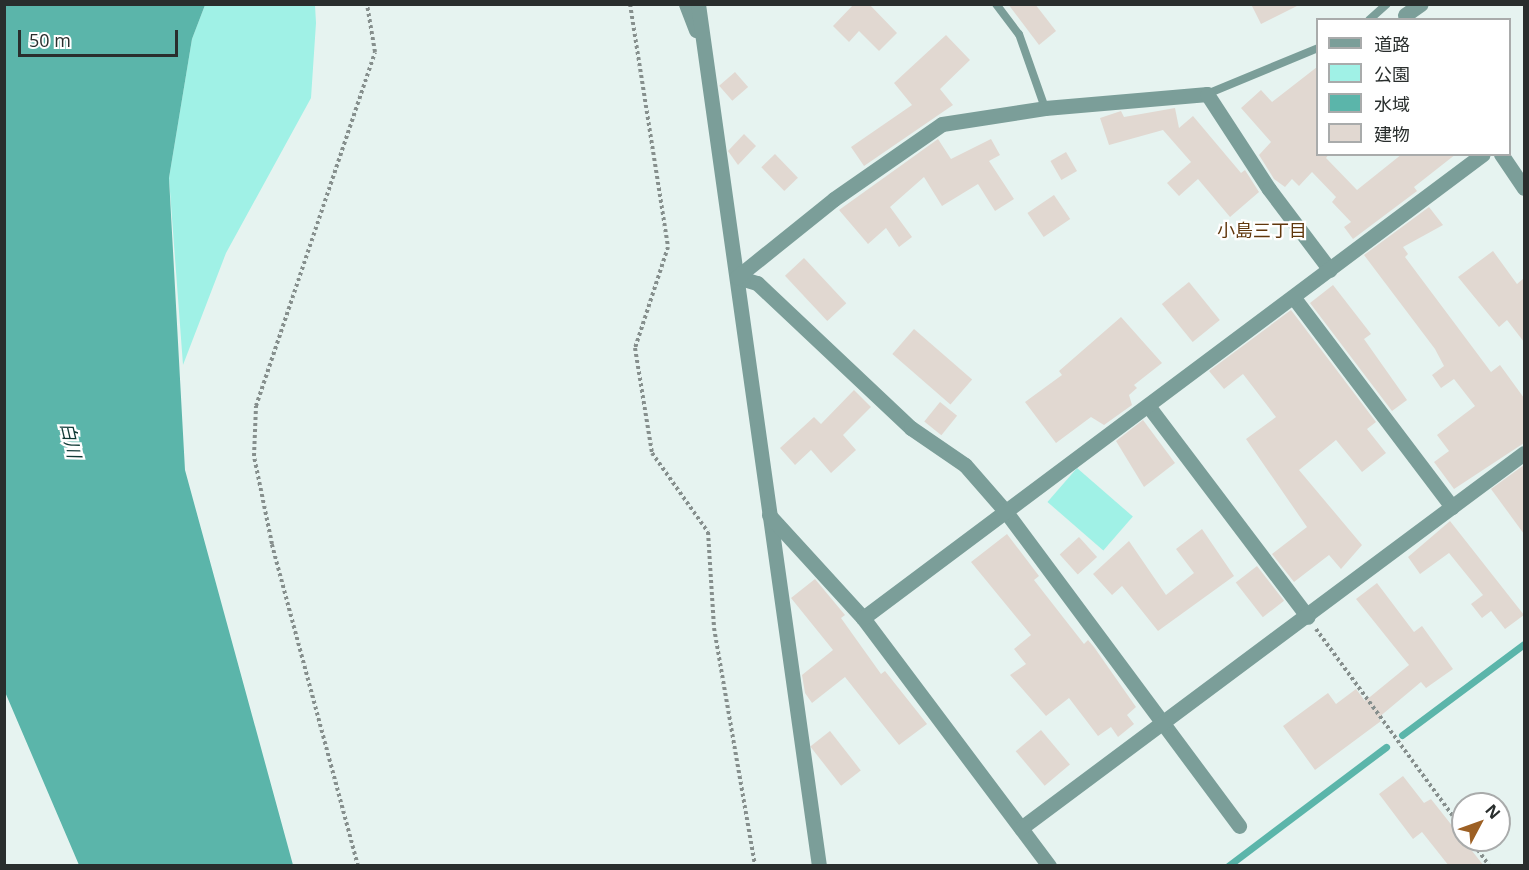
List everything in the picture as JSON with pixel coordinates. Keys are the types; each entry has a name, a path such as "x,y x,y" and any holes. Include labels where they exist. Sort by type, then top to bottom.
{"street":[{"path":"686,4 709,61"},
{"path":"698,4 709,61 769,515 819,866"},
{"path":"1405,13 1420,4"},
{"path":"737,277 834,199 942,124 1045,108 1207,94 1269,189 1330,270"},
{"path":"863,618 1149,407 1480,156"},
{"path":"1502,156 1524,188"},
{"path":"737,277 757,283 911,428 965,465 1006,512 1239,826"},
{"path":"1294,298 1452,507"},
{"path":"1149,407 1308,617"},
{"path":"1021,828 1308,617 1524,453"},
{"path":"769,515 863,618 1049,866"}],"lane":[{"path":"996,4 1019,34 1045,108"},
{"path":"1371,18 1387,4"},
{"path":"1207,94 1316,48"}],"path":[{"path":"358,866 272,544 254,456 256,406 375,52 367,4"},
{"path":"630,4 668,247 635,348 652,453 708,532 714,628 755,866"},
{"path":"1308,617 1451,814"},
{"path":"1479,852 1489,866"}],"green space":[{"path":"205,5 315,5 316,23 311,98 226,253 183,365 169,178 192,39"},
{"path":"1077,468 1133,517 1103,551 1047,502"}],"water":[{"name":"白川","path":"5,4 205,5 192,39 169,178 185,470 293,865 79,865 5,692"}],"building":[{"path":"854,4 869,4 897,33 879,51 859,31 849,42 833,26"},
{"path":"1008,4 1035,4 1056,31 1039,45"},
{"path":"1251,4 1301,4 1261,24"},
{"path":"946,35 970,60 940,89 953,105 864,166 851,147 912,105 894,83"},
{"path":"1316,68 1316,156 1328,156 1326,158 1357,190 1400,156 1453,156 1414,187 1417,191 1353,239 1344,227 1351,222 1332,202 1336,197 1312,172 1299,186 1292,179 1285,187 1274,179 1259,155 1271,142 1241,108 1261,90 1272,102"},
{"path":"735,72 748,87 732,101 719,86"},
{"path":"1175,108 1179,128 1193,116 1241,173 1245,170 1259,192 1230,217 1198,179 1179,196 1167,183 1191,162 1163,130 1109,145 1100,118 1121,111 1124,117"},
{"path":"744,134 756,146 738,165 728,151"},
{"path":"938,139 951,159 991,139 1000,155 989,161 1014,199 995,211 978,184 942,206 924,177 890,207 912,237 899,247 886,228 868,244 839,210"},
{"path":"1066,152 1077,171 1061,180 1050,161"},
{"path":"775,154 798,178 784,191 761,167"},
{"path":"1054,195 1070,219 1044,237 1027,213"},
{"path":"1429,207 1443,225 1403,247 1408,254 1405,257 1491,372 1500,365 1524,398 1524,443 1454,489 1434,462 1449,451 1437,435 1475,406 1454,379 1441,388 1432,375 1444,366 1435,349 1364,255"},
{"path":"1493,251 1517,284 1524,278 1524,342 1507,320 1499,327 1458,277"},
{"path":"804,258 846,303 827,321 785,276"},
{"path":"1189,282 1220,320 1193,342 1162,304"},
{"path":"1333,285 1371,334 1364,339 1407,400 1392,411 1310,303"},
{"path":"1291,310 1376,422 1367,429 1386,453 1362,472 1336,440 1299,470 1362,545 1341,569 1329,555 1294,582 1272,554 1307,527 1246,439 1276,417 1243,374 1224,389 1209,371"},
{"path":"1121,317 1162,363 1134,385 1137,388 1129,395 1132,405 1104,425 1091,417 1056,443 1025,402 1062,375 1059,371"},
{"path":"914,329 972,380 950,404 892,354"},
{"path":"854,390 871,407 843,435 856,450 831,473 811,450 795,465 780,448 814,417 821,424"},
{"path":"940,402 957,416 941,435 924,421"},
{"path":"1143,420 1175,463 1144,487 1116,441"},
{"path":"1524,465 1524,534 1491,489"},
{"path":"1450,521 1524,615 1505,629 1491,611 1482,618 1471,604 1483,595 1449,553 1420,574 1408,557"},
{"path":"1202,529 1234,576 1158,631 1122,586 1112,595 1093,574 1129,541 1166,595 1194,573 1176,549"},
{"path":"1007,534 1039,576 1034,580 1084,644 1088,640 1094,647 1136,707 1127,715 1134,724 1118,737 1111,727 1098,736 1069,698 1046,716 1010,675 1026,664 1014,649 1031,635 971,562"},
{"path":"1079,537 1097,557 1078,574 1060,554"},
{"path":"1257,566 1284,601 1263,617 1236,583"},
{"path":"815,579 845,615 841,618 881,674 885,671 927,724 899,745 845,677 812,703 805,693 802,675 833,650 791,598"},
{"path":"1377,583 1414,632 1422,626 1453,669 1426,688 1421,682 1378,718 1381,721 1315,770 1283,726 1328,693 1336,704 1356,689 1365,701 1409,665 1356,599"},
{"path":"1041,730 1070,764 1045,786 1016,751"},
{"path":"830,731 861,770 841,786 810,746"},
{"path":"1403,776 1424,803 1431,799 1451,824 1451,852 1473,852 1484,866 1449,866 1422,832 1413,839 1379,794"}],"waterway":[{"path":"1402,735 1524,644"},
{"path":"1228,866 1386,747"}],"district":[{"name":"小島三丁目","path":"1262,230"}]}
